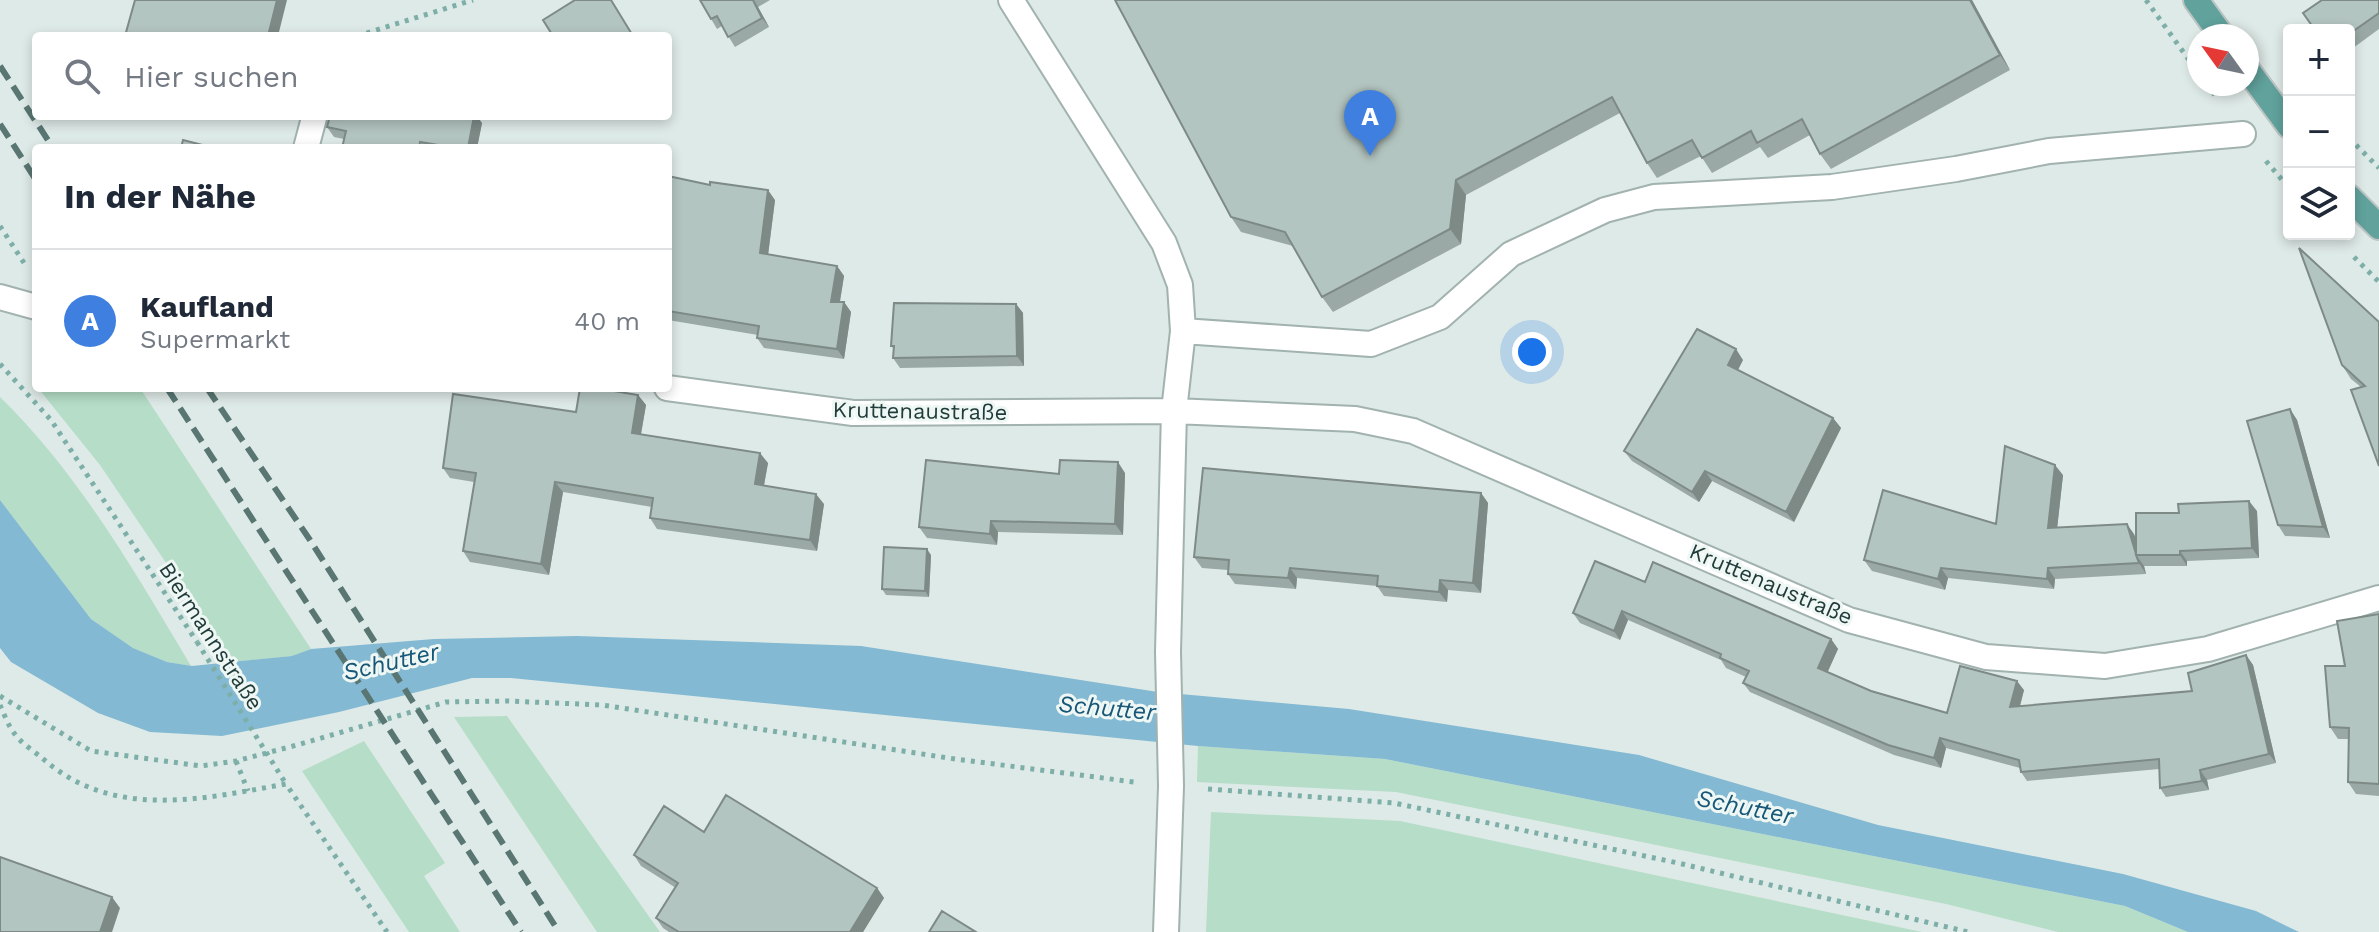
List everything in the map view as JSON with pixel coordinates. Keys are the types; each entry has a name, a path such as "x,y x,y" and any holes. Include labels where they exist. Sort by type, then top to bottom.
{"main road":[{"path":"2196,0 2213,24"},
{"path":"2259,85 2283,118"},
{"path":"2355,203 2379,227"}],"street":[{"path":"1011,0 1164,243 1180,285 1183,331 1174,411 1168,652 1171,786 1166,932"},
{"path":"307,144 313,120"},
{"path":"1183,331 1371,344 1440,317 1511,254 1605,210 1654,197 1832,187 1956,169 2049,151 2243,134"},
{"path":"0,297 32,306"},
{"name":"Kruttenaustraße","path":"672,389 853,413 1174,411 1355,419 1413,431 1849,620 1986,657 2105,666 2208,649 2379,598"}],"path":[{"path":"370,32 473,0"},
{"path":"2146,0 2187,57"},
{"path":"2355,144 2379,168"},
{"path":"0,226 29,270"},
{"name":"Biermannstraße","path":"0,364 51,420 286,784 387,932"},
{"path":"0,696 91,751 201,766 236,761 446,702 602,705 955,759 1171,786 1394,803 1678,863 1968,932"},
{"path":"0,705 14,734 52,767 90,790 151,801 202,799 286,784"},
{"path":"236,761 248,791"}],"green space":[{"path":"41,392 143,392 311,649 293,656 233,662 100,465"},
{"path":"0,397 29,427 80,491 127,560 191,666 167,662 133,648 91,619 0,500"},
{"path":"507,716 660,932 597,932 454,717"},
{"path":"364,741 445,863 424,876 460,932 409,932 302,771"},
{"path":"1198,746 1385,759 2125,906 2188,932 2058,932 1946,904 1396,792 1197,782"},
{"path":"1211,812 1400,821 1922,932 1206,932"}],"water":[{"name":"Schutter","path":"0,500 91,619 133,648 167,662 192,666 292,656 311,649 434,639 577,636 861,646 1158,692 1349,709 1639,755 1878,825 2123,874 2256,911 2299,932 2188,932 2125,906 1385,759 1198,746 511,678 472,678 339,712 222,736 150,732 98,713 11,662 0,648"}],"building":[{"path":"135,0 277,0 269,32 126,32"},
{"path":"575,0 611,0 631,32 550,32 543,20"},
{"path":"700,0 753,0 762,18 728,37 717,16 711,19"},
{"path":"1115,0 1970,0 2000,55 1820,154 1802,119 1757,143 1751,131 1702,158 1692,140 1647,163 1612,97 1456,180 1450,229 1322,297 1285,232 1231,217"},
{"path":"2322,0 2379,0 2379,13 2355,30 2355,24 2311,24 2303,13"},
{"path":"329,120 473,120 469,144 343,144 346,131 327,127"},
{"path":"672,177 710,185 710,182 768,190 760,253 837,266 831,302 844,302 837,349 757,338 759,326 672,312"},
{"path":"2299,248 2379,322 2379,466 2351,390 2365,386 2342,365"},
{"path":"894,303 1016,304 1017,356 893,358"},
{"path":"1697,329 1736,349 1728,365 1833,418 1786,512 1705,471 1692,492 1624,451"},
{"path":"579,392 638,395 632,433 760,453 755,484 816,494 810,540 650,518 653,498 555,482 541,564 463,551 476,473 443,468 453,394 576,412"},
{"path":"2290,409 2323,527 2278,525 2247,421"},
{"path":"2005,446 2055,465 2048,528 2127,524 2136,554 2136,513 2179,513 2178,504 2249,501 2252,548 2180,551 2180,555 2136,555 2139,563 2048,568 2047,579 1941,568 1938,579 1864,560 1883,490 1996,524"},
{"path":"926,460 1059,474 1060,460 1118,462 1115,524 991,521 990,534 919,527"},
{"path":"1203,468 1481,493 1473,583 1440,580 1439,592 1377,586 1378,576 1290,568 1288,578 1228,574 1229,560 1194,557"},
{"path":"884,547 927,549 925,591 882,589"},
{"path":"1595,561 1645,582 1653,562 1831,639 1818,668 1871,691 1947,713 1960,666 2017,681 2010,707 2192,691 2188,673 2246,655 2269,754 2200,770 2202,781 2160,788 2159,759 2021,772 2019,760 1940,738 1934,758 1888,745 1743,683 1749,671 1720,658 1721,654 1622,611 1614,631 1573,613"},
{"path":"2379,614 2379,784 2348,782 2349,728 2330,727 2325,666 2345,666 2337,621"},
{"path":"726,795 877,888 850,932 679,932 656,918 678,883 634,855 664,806 704,832"},
{"path":"0,857 112,897 100,932 0,932"},
{"path":"942,911 976,932 929,932"}],"railway":[{"path":"0,66 32,116"},
{"path":"35,120 50,144"},
{"path":"0,124 32,174"},
{"path":"170,392 521,932"},
{"path":"210,392 310,540 559,932"}],"place":[{"name":"Kaufland","path":"1370,156"}]}
